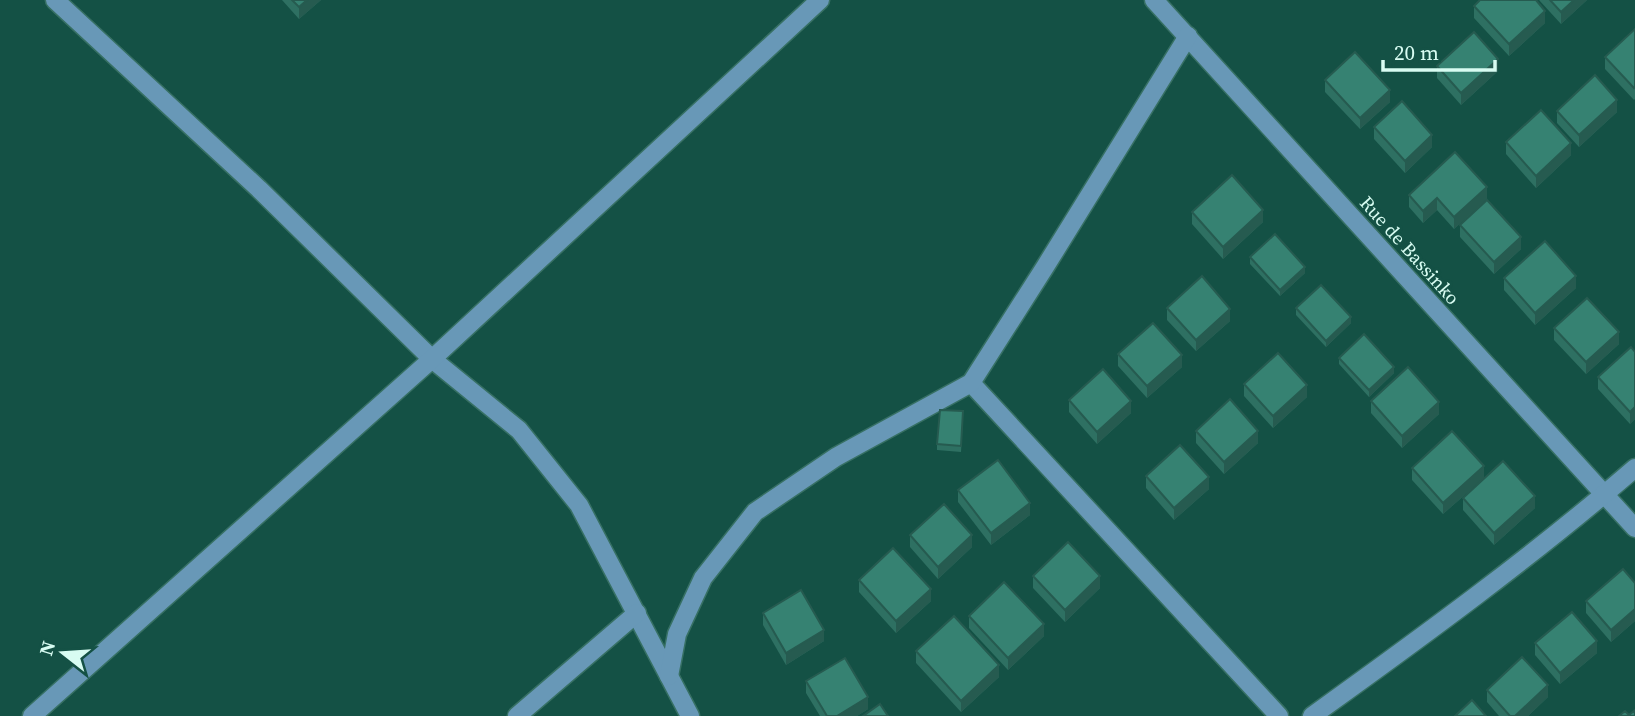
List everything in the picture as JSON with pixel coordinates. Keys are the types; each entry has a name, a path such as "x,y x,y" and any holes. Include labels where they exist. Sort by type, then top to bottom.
{"street":[{"path":"55,0 259,189 432,359 519,429 579,505 690,716"},
{"path":"32,716 432,359 820,0"},
{"name":"Rue de Bassinko","path":"1154,0 1635,528"},
{"path":"669,676 677,634 703,578 755,512 836,457 971,383 1188,36"},
{"path":"971,383 1279,716"},
{"path":"1312,716 1462,608 1635,468"},
{"path":"517,716 637,614"}],"building":[{"path":"292,0 307,0 299,7"},
{"path":"1480,0 1536,0 1545,11 1509,44 1474,6"},
{"path":"1550,0 1574,0 1561,12"},
{"path":"1635,29 1635,87 1634,88 1605,57"},
{"path":"1474,32 1498,59 1461,93 1437,66"},
{"path":"1355,52 1390,90 1360,118 1325,80"},
{"path":"1595,75 1617,100 1579,135 1557,111"},
{"path":"1402,101 1432,135 1405,161 1374,127"},
{"path":"1541,110 1571,143 1536,176 1506,142"},
{"path":"1455,152 1487,187 1454,217 1437,198 1423,211 1409,195"},
{"path":"1232,175 1263,210 1223,247 1192,212"},
{"path":"1487,200 1521,237 1494,262 1460,225"},
{"path":"1275,234 1305,267 1280,290 1250,257"},
{"path":"1545,241 1576,276 1535,313 1504,278"},
{"path":"1202,276 1230,309 1196,340 1167,308"},
{"path":"1321,285 1351,317 1326,341 1296,308"},
{"path":"1587,298 1619,332 1586,362 1554,328"},
{"path":"1153,323 1182,355 1147,386 1118,354"},
{"path":"1364,334 1394,367 1369,390 1339,358"},
{"path":"1631,347 1635,352 1635,407 1630,412 1598,377"},
{"path":"1278,353 1307,385 1273,416 1244,384"},
{"path":"1408,367 1439,402 1402,436 1371,401"},
{"path":"1103,369 1131,401 1097,432 1069,400"},
{"path":"1230,399 1258,431 1224,462 1196,431"},
{"path":"940,410 963,411 961,446 937,444"},
{"path":"1452,431 1484,466 1443,503 1412,468"},
{"path":"1180,445 1209,477 1174,508 1146,476"},
{"path":"998,460 1030,503 991,533 958,490"},
{"path":"1503,461 1535,496 1494,533 1463,498"},
{"path":"944,504 972,535 938,567 910,535"},
{"path":"1068,542 1100,576 1065,610 1033,576"},
{"path":"893,548 931,589 896,621 859,580"},
{"path":"1623,569 1635,583 1635,609 1611,630 1586,601"},
{"path":"1004,582 1044,624 1008,658 969,616"},
{"path":"801,590 824,630 786,653 763,613"},
{"path":"1572,612 1597,641 1560,673 1535,643"},
{"path":"954,616 999,665 961,701 916,651"},
{"path":"1522,657 1548,685 1515,716 1510,716 1487,690"},
{"path":"845,658 868,697 837,716 827,716 806,681"},
{"path":"1472,700 1486,716 1455,716"},
{"path":"880,704 888,716 863,716"},
{"path":"1635,710 1635,716 1619,716 1625,711 1629,715"}]}
